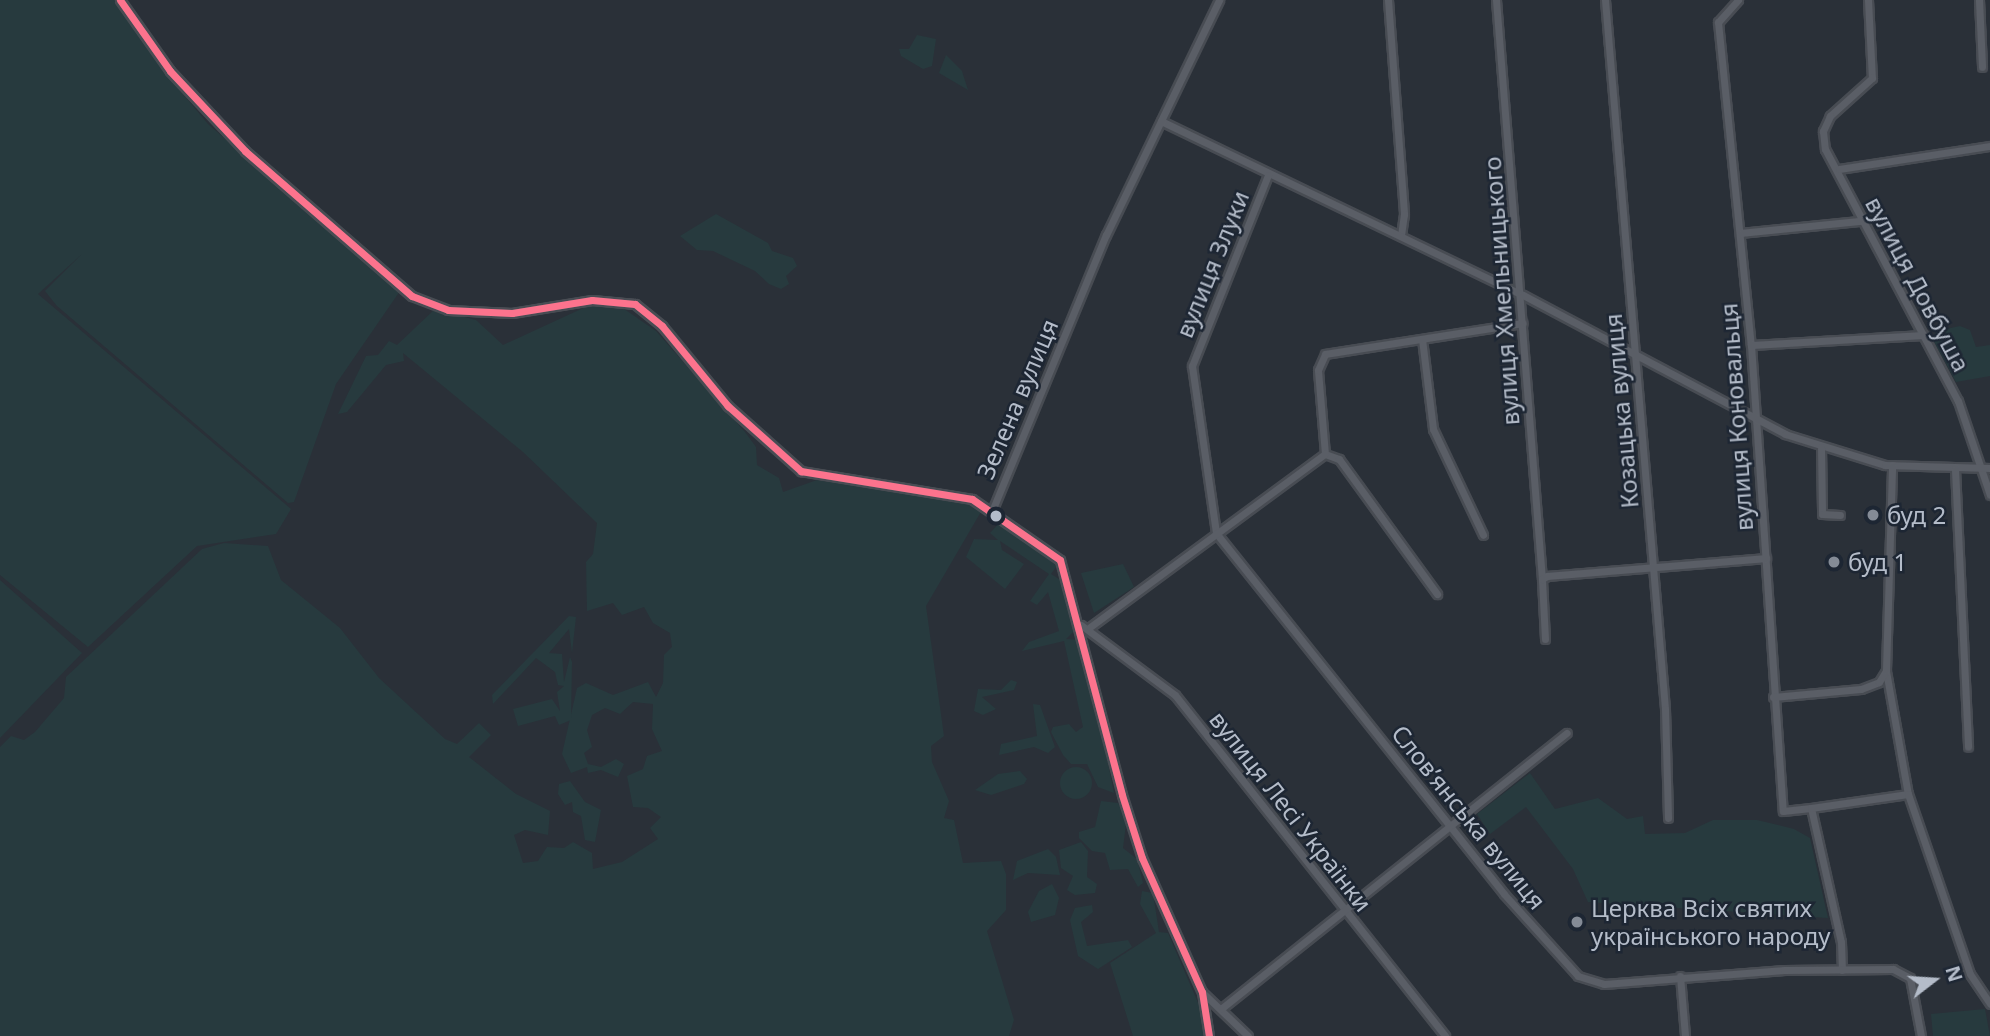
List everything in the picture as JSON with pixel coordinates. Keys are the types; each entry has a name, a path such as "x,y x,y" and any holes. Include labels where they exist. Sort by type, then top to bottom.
{"street":[{"path":"120,0 170,71 245,151 412,296 448,310 512,313 592,300 635,304 662,327 737,415 801,471 972,499 992,511"},
{"name":"Зелена вулиця","path":"1209,1036 1202,992 1142,858 1081,625 1060,559 992,511 1101,247 1219,0"},
{"path":"1388,0 1404,214 1401,236"},
{"name":"вулиця Хмельницького","path":"1496,0 1523,295 1545,639"},
{"name":"Козацька вулиця","path":"1605,0 1637,357 1668,818"},
{"name":"вулиця Коновальця","path":"1738,0 1718,22 1751,345 1773,697 1783,811 1811,808"},
{"name":"вулиця Довбуша","path":"1868,0 1872,79 1825,124 1825,149 1839,169 1860,221 1924,335 1987,468 1990,495"},
{"path":"1979,0 1982,67"},
{"path":"1161,121 1268,175 1523,295 1756,420 1821,447 1892,465 1987,468"},
{"path":"1839,169 1990,146"},
{"name":"вулиця Злуки","path":"1216,533 1192,366 1268,175"},
{"path":"1741,233 1860,221"},
{"path":"1325,454 1320,359 1333,351 1523,323"},
{"path":"1751,345 1924,335"},
{"path":"1422,339 1433,429 1483,535"},
{"path":"1821,447 1822,514 1840,515"},
{"path":"1081,625 1090,627 1325,454"},
{"path":"1325,454 1339,459 1437,594"},
{"path":"1892,465 1886,671 1908,794 1970,974 1990,1004"},
{"path":"1955,469 1968,747"},
{"name":"Словʼянська вулиця","path":"1216,533 1448,826 1578,976 1604,984 1679,976 1842,970 1903,971 1913,986 1920,1036"},
{"path":"1542,579 1653,565 1766,558"},
{"name":"вулиця Лесі Українки","path":"1090,627 1175,695 1444,1036"},
{"path":"1773,697 1861,689 1879,681 1886,671"},
{"path":"1222,1008 1567,733"},
{"path":"1842,970 1841,942 1811,808 1908,794"},
{"path":"1679,976 1685,1036"},
{"path":"1202,992 1222,1008 1248,1036"}],"green space":[{"path":"0,0 118,0 162,69 208,124 400,291 336,384 294,502 288,503 57,306 45,291 82,254 38,294 291,509 276,534 197,546 88,647 0,575"},
{"path":"917,35 936,39 932,66 923,69 901,56 899,49 909,49"},
{"path":"946,55 962,71 968,90 939,73"},
{"path":"716,214 768,243 772,251 793,258 797,266 786,276 789,284 781,289 769,284 755,271 713,251 697,250 680,236"},
{"path":"592,304 617,304 656,331 745,432 756,447 757,465 779,478 783,492 817,480 969,503 982,510 926,606 944,736 931,746 932,762 949,801 944,818 954,820 963,863 1001,861 1006,874 1006,910 987,931 1014,1020 1009,1036 0,1036 0,747 11,736 24,740 35,732 64,698 66,677 202,549 224,543 268,546 281,580 340,628 379,678 445,739 457,744 479,723 491,735 469,757 516,794 550,811 548,835 525,830 514,835 523,863 538,861 547,847 564,848 573,842 592,853 593,869 622,862 658,839 650,828 661,817 648,808 633,807 627,776 643,769 647,756 662,751 652,729 653,704 633,702 620,714 605,708 592,715 587,730 592,747 584,753 588,764 601,767 616,759 624,764 618,777 601,770 588,773 587,767 571,773 562,754 577,688 586,683 613,695 648,682 656,697 663,683 664,655 672,647 670,633 653,623 644,607 622,615 613,603 587,611 586,562 593,554 597,523 523,452 403,353 404,361 386,365 347,412 338,414 366,356 378,355 389,341 397,345 435,309 476,320 503,345"},
{"path":"1960,326 1970,330 1976,347 1990,345 1990,376 1956,382 1932,338 1937,331"},
{"path":"1001,521 1059,563 1051,574 1064,582 1071,608 1074,631 1066,639 1081,640 1087,656 1114,793 1098,787 1087,764 1071,764 1051,732 1053,727 1069,724 1076,732 1083,727 1064,641 1022,651 1029,642 1059,631 1048,592 1037,605 1030,601 1049,574 1000,541 1002,550 1024,564 1005,589 966,557 974,539 998,540 990,533"},
{"path":"1123,564 1134,587 1094,613 1081,573"},
{"path":"0,580 82,653 0,738"},
{"path":"569,616 576,617 572,653 569,629 549,653 562,654 564,682 570,657 572,662 571,720 559,725 555,716 518,726 513,709 552,699 560,711 557,692 564,686 558,685 555,672 536,658 493,704 492,695"},
{"path":"1011,680 1017,682 1014,690 982,697 996,709 983,715 974,711 978,689 1001,690"},
{"path":"1033,704 1040,705 1055,747 1048,753 1034,747 999,755 1001,744 1037,736"},
{"path":"1076,767 1087,772 1092,783 1087,794 1076,799 1065,794 1060,783 1065,772"},
{"path":"1020,771 1027,779 1024,784 991,795 975,790 998,774"},
{"path":"1530,773 1555,809 1598,798 1627,819 1643,816 1645,834 1685,833 1713,820 1757,820 1794,829 1810,838 1828,918 1588,902 1573,869 1526,807 1490,834 1477,814"},
{"path":"570,781 585,802 601,810 595,842 585,840 581,816 573,812 572,802 565,805 558,794 559,784"},
{"path":"1101,801 1118,803 1127,816 1123,848 1137,859 1143,883 1138,887 1128,869 1110,870 1105,853 1092,851 1079,838 1079,832 1095,827"},
{"path":"1081,842 1088,851 1087,877 1097,884 1095,893 1075,895 1067,890 1073,876 1061,868 1059,850"},
{"path":"1048,849 1056,857 1060,875 1028,873 1013,880 1017,861"},
{"path":"1052,884 1059,898 1055,915 1031,922 1028,912 1039,891"},
{"path":"1142,891 1153,893 1159,932 1168,933 1199,1005 1204,1036 1133,1036 1110,963 1156,933 1140,904"},
{"path":"1092,905 1093,912 1081,922 1087,946 1128,940 1132,947 1098,969 1078,956 1070,920 1075,908"},
{"path":"1985,1009 1990,1036 1933,1036 1931,1014"}],"transit line":[{"path":"120,0 170,71 245,151 412,296 448,310 512,313 592,300 635,304 662,326 728,406 801,471 972,499 1060,560 1122,795 1142,858 1202,992 1209,1036"}],"place":[{"name":"буд 2","path":"1873,515"},
{"name":"буд 1","path":"1834,562"},
{"name":"Церква Всіх святих українського народу","path":"1577,922"}]}
